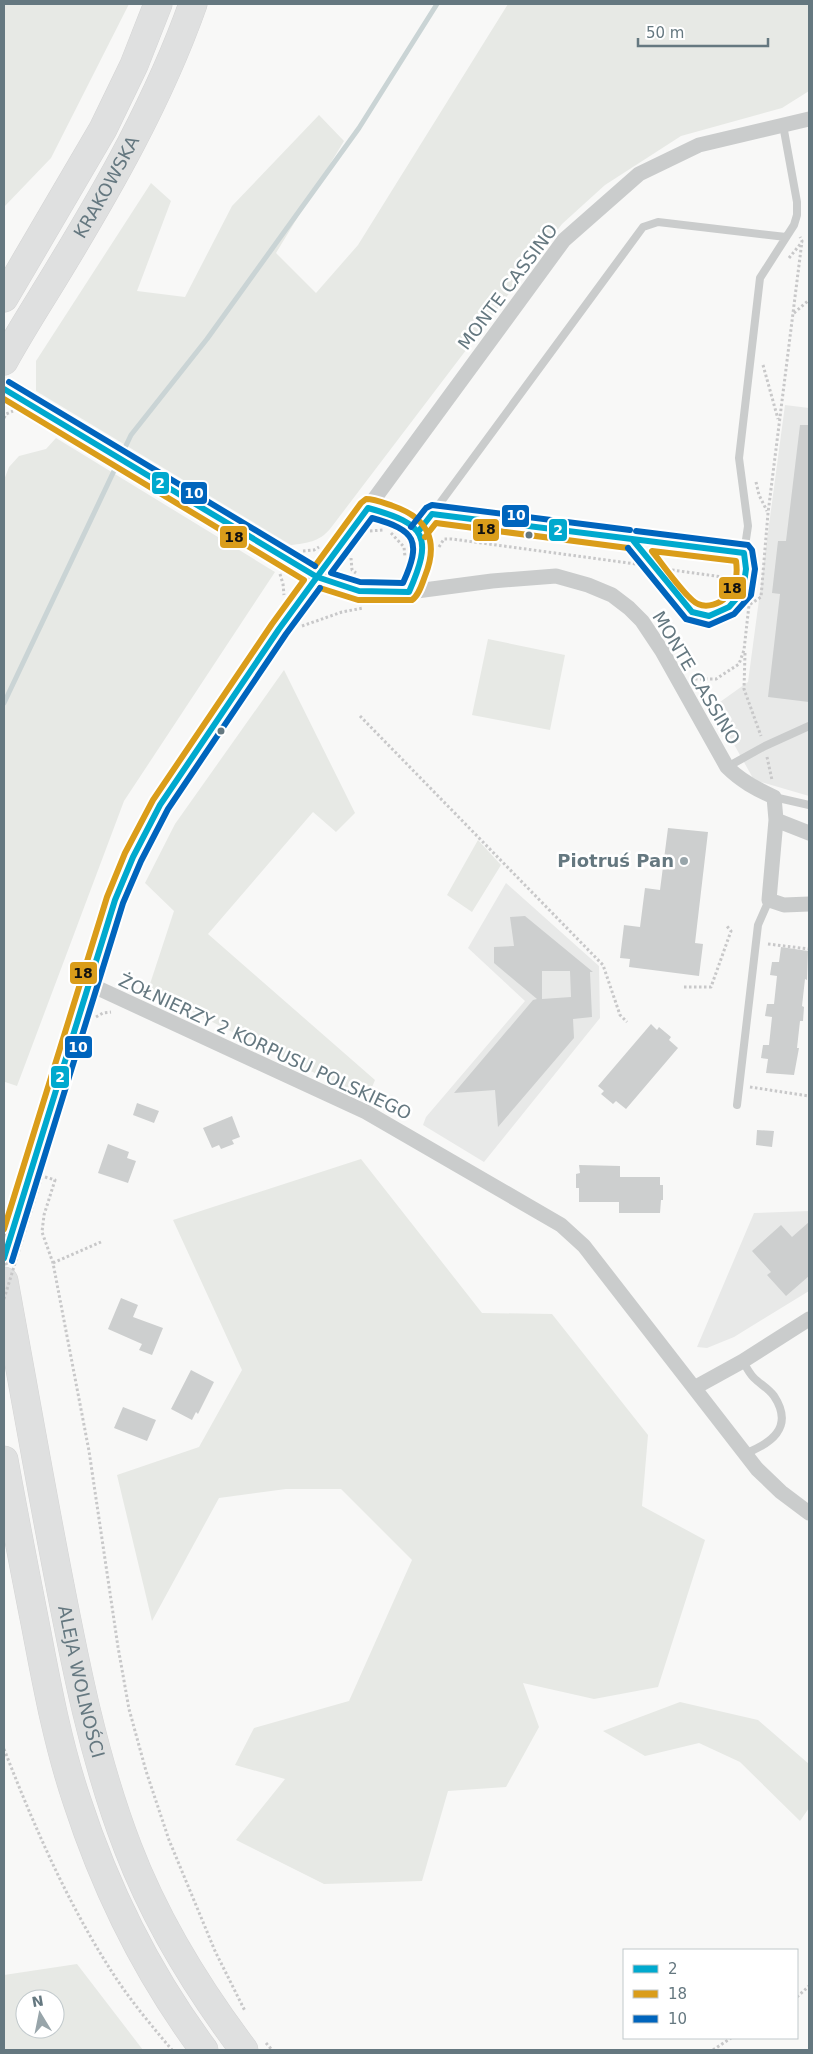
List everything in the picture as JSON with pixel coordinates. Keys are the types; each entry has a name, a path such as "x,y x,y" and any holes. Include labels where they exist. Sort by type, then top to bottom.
{"highway":[{"name":"KRAKOWSKA","path":"4,298 104,129 134,65 158,4"},
{"name":"KRAKOWSKA","path":"4,361 141,127 167,73 193,4"},
{"name":"ALEJA WOLNOŚCI","path":"4,1281 74,1658 99,1763 129,1849 169,1934 196,1981 222,2020 255,2046"},
{"name":"ALEJA WOLNOŚCI","path":"4,1460 55,1724 77,1802 125,1920 156,1978 204,2050"}],"street":[{"name":"MONTE CASSINO","path":"4,1258 115,900 146,829 160,805 316,577 347,546 368,508 564,240 639,174 699,145 809,119"},
{"path":"4,389 316,577"},
{"path":"368,508 397,515 418,532 423,543 423,554 409,592"},
{"name":"MONTE CASSINO","path":"316,577 359,591 409,592 492,581 556,576 588,585 612,595 642,620 662,651 727,767 755,788 774,797"},
{"path":"774,797 776,820 769,900 784,905 809,904"},
{"path":"776,820 809,832"},
{"name":"ŻOŁNIERZY 2 KORPUSU POLSKIEGO","path":"89,984 366,1112 561,1225 584,1246 744,1454 775,1486 809,1513"},
{"path":"694,1388 743,1361 809,1319"}],"lane":[{"path":"632,539 678,598 692,612 708,616 729,607 743,592 746,569 744,553 748,526 739,458 760,278 794,225 797,208 783,125"},
{"path":"418,532 643,227 658,222 786,237"},
{"path":"432,514 744,553"},
{"path":"727,767 765,746 809,726"},
{"path":"774,797 809,805"},
{"path":"737,1105 758,925 769,900"},
{"path":"743,1361 753,1377 774,1397 779,1408 781,1420 779,1430 772,1440 744,1454"}],"path":[{"path":"762,738 744,689 744,650 749,605 761,598 768,513 802,241 784,265"},
{"path":"793,313 809,300"},
{"path":"760,369 762,360 779,423"},
{"path":"756,479 759,495 768,513"},
{"path":"347,546 370,531 385,530 404,547 406,562 404,570 417,571"},
{"path":"283,558 294,548 304,551 314,550 332,538 347,546 352,570 358,574"},
{"path":"438,549 444,539 452,539 730,578"},
{"path":"298,627 342,612 367,608"},
{"path":"689,679 716,679 739,664 744,650"},
{"path":"360,716 603,965 620,1014 627,1022"},
{"path":"755,741 770,734"},
{"path":"765,746 775,790 774,797"},
{"path":"684,987 712,987 731,931 726,925"},
{"path":"756,942 809,948"},
{"path":"740,1085 809,1096"},
{"path":"4,1299 42,1176 55,1180 44,1215 42,1232 53,1262 89,1451 118,1648 130,1709 146,1771 169,1840 215,1951 246,2014"},
{"path":"53,1262 101,1242"},
{"path":"4,1749 54,1869 80,1918 112,1972 143,2016 172,2050"},
{"path":"798,1996 809,1986"},
{"path":"713,2050 730,2039"},
{"path":"255,2046 272,2050"}],"shaded area":[{"path":"4,4 129,4 51,158 4,207"},
{"path":"508,4 809,4 809,91 782,108 681,136 605,185 562,224 330,529 322,537 312,541 291,545 36,391 36,361 151,183 171,201 137,291 185,297 232,206 319,115 344,141 276,253 316,293 358,245"},
{"path":"785,405 809,408 809,796 754,780 713,707 748,682"},
{"path":"56,438 275,572 124,801 17,1086 5,1082 4,1078 4,480 9,467 19,456 46,449"},
{"path":"488,639 565,655 550,730 472,715"},
{"path":"284,670 355,813 336,832 313,812 208,934 375,1080 367,1099 148,990 174,911 145,883 175,824"},
{"path":"478,840 501,865 472,912 447,895"},
{"path":"506,883 599,966 600,1018 484,1162 423,1125 426,1117 525,1001 468,948"},
{"path":"361,1159 482,1313 552,1314 648,1435 642,1506 705,1540 658,1687 594,1699 523,1683 539,1727 506,1787 448,1791 422,1881 324,1884 236,1840 285,1779 235,1765 254,1728 349,1701 412,1560 341,1489 286,1489 219,1498 152,1621 117,1475 199,1447 242,1370 173,1220"},
{"path":"809,1211 809,1291 734,1337 707,1348 697,1347 754,1213"},
{"path":"680,1702 758,1720 809,1764 809,1808 800,1821 740,1762 699,1743 645,1756 603,1731"},
{"path":"77,1964 143,2050 4,2050 4,1975"}],"building":[{"path":"800,425 809,425 809,702 768,697 780,594 772,593 778,541 786,541"},
{"path":"668,828 708,832 695,943 703,944 699,976 629,967 630,959 620,958 624,925 640,927 645,888 660,890"},
{"path":"525,916 593,972 590,972 592,1017 573,1019 574,1038 498,1127 495,1090 454,1093 533,1000 537,999 494,963 494,947 514,946 510,917","holes":["542,971 570,971 571,997 542,999"]},
{"path":"781,947 808,951 807,980 805,979 802,1006 804,1007 803,1021 800,1021 797,1048 799,1048 794,1075 766,1073 768,1059 761,1058 763,1045 769,1045 772,1017 765,1016 767,1004 774,1004 777,976 770,975 772,962 779,962"},
{"path":"651,1024 657,1030 659,1027 671,1037 669,1040 678,1048 626,1109 616,1101 613,1104 601,1094 604,1091 598,1086"},
{"path":"137,1103 159,1111 154,1123 133,1115"},
{"path":"232,1116 240,1137 232,1140 234,1144 221,1149 219,1145 212,1148 203,1128"},
{"path":"757,1130 774,1131 772,1147 756,1145"},
{"path":"108,1144 129,1152 127,1158 136,1161 128,1183 98,1173"},
{"path":"579,1165 620,1166 620,1177 660,1177 660,1185 663,1185 663,1200 661,1200 660,1213 619,1213 619,1202 579,1202 576,1174 580,1173"},
{"path":"809,1222 809,1276 786,1296 767,1275 771,1272 752,1251 781,1225 792,1237"},
{"path":"121,1298 138,1305 133,1317 163,1328 152,1355 139,1350 142,1344 108,1329"},
{"path":"191,1370 214,1382 198,1414 196,1412 192,1420 171,1409"},
{"path":"123,1407 156,1420 147,1441 114,1428"}],"waterway":[{"path":"4,703 131,435 207,339 359,128 437,4"}],"transit line":[{"name":"10","path":"9,382 315,566"},
{"name":"2","path":"4,389 317,577"},
{"name":"18","path":"4,399 304,580 153,800 125,853 107,897 4,1229"},
{"name":"18","path":"315,566 361,503 366,499 376,500 393,506 415,517 427,532 430,542 429,563 420,589 412,600 358,600 320,588"},
{"name":"10","path":"411,527 426,508 432,505 630,530"},
{"name":"2","path":"368,508 403,520 420,535 422,545 421,558 409,592 359,591 317,577 368,508"},
{"name":"2","path":"418,532 432,514 632,539"},
{"name":"10","path":"372,518 398,527 411,539 413,547 412,557 403,583 360,582 331,573 372,518"},
{"name":"18","path":"425,537 436,523 628,548"},
{"name":"10","path":"628,548 686,619 709,625 734,614 751,595 755,569 752,550 748,545 636,531"},
{"name":"2","path":"632,539 744,553 746,569 743,591 729,607 709,616 692,612 632,539"},
{"name":"18","path":"652,551 736,561 737,571 734,584 726,597 720,602 713,605 698,604 687,596 652,551"},
{"name":"2","path":"4,1258 115,900 133,857 160,805 279,629 317,577"},
{"name":"10","path":"12,1261 123,903 141,861 168,809 286,634 320,588"}],"place":[{"name":"Piotruś Pan","path":"684,861"}]}
